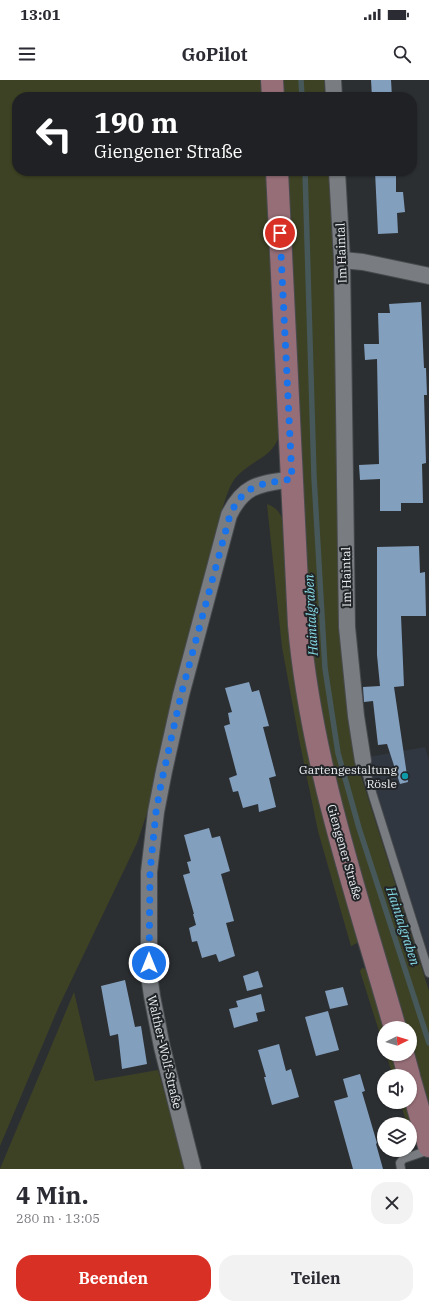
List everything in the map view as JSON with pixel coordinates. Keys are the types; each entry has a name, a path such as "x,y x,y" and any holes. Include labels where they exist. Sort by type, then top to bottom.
{"main road":[{"path":"272,80 273,92"},
{"name":"Giengener Straße","path":"276,176 299,624 302,651 311,716 329,798 393,1021"},
{"path":"417,1104 429,1146"}],"street":[{"path":"333,80 334,92"},
{"name":"Im Haintal","path":"337,176 342,260 347,627 356,716 363,761"},
{"path":"342,260 363,262 429,276"},
{"name":"Walther-Wolf-Straße","path":"193,1169 160,1041 149,975 150,872 156,812 181,695 230,515 236,503 244,494 253,488 263,484 292,479"}],"lane":[{"name":"Im Haintal","path":"363,761 429,973"},
{"path":"401,1169 400,1163 403,1158 429,1150"}],"shaded area":[{"path":"425,747 429,760 429,956 376,791 368,757"}],"green space":[{"path":"0,80 265,80 266,92 12,92 12,176 269,176 281,429 278,439 270,452 238,475 227,494 220,515 147,813 137,843 59,1006 0,1146"},
{"path":"282,80 324,80 325,92 283,92"},
{"path":"286,176 329,176 356,760 429,991 429,1113 414,1061 417,1061 417,1021 402,1021 339,808 309,644"},
{"path":"267,504 278,511 284,522 359,942 351,946 318,831 299,739 282,647"},
{"path":"362,968 367,969 382,1021 377,1021 377,1025 360,971"},
{"path":"74,992 95,1081 158,1070 186,1169 0,1169"},
{"path":"388,1061 395,1061 397,1069 391,1069"},
{"path":"402,1109 409,1109 411,1117 405,1117"}],"building":[{"path":"371,80 391,80 392,92 372,92"},
{"path":"375,176 396,176 396,192 403,192 405,212 397,213 398,233 378,234"},
{"path":"421,302 424,368 426,368 427,395 424,395 426,463 422,464 423,503 401,503 401,511 380,511 380,479 360,480 359,465 379,464 377,359 365,360 364,344 379,344 378,313 390,313 389,304"},
{"path":"419,546 420,573 425,572 426,616 401,616 404,686 394,687 408,782 400,784 387,744 378,745 373,701 364,702 363,687 380,686 377,655 377,547"},
{"path":"249,682 252,692 259,690 269,726 263,727 276,776 269,778 276,807 259,812 258,804 243,808 238,791 233,792 229,778 237,775 224,726 230,724 228,713 232,712 225,688"},
{"path":"209,828 212,838 220,836 230,871 221,874 234,921 226,923 235,956 219,962 216,954 202,958 197,941 192,942 189,928 196,925 183,875 190,873 187,862 191,861 184,835"},
{"path":"258,971 263,987 247,991 243,976"},
{"path":"125,980 135,1027 141,1026 147,1064 122,1069 118,1034 110,1036 101,986"},
{"path":"343,987 348,1005 330,1009 325,991"},
{"path":"261,994 265,1011 256,1013 258,1021 234,1028 229,1009 238,1007 236,1001"},
{"path":"328,1011 339,1050 316,1056 305,1017"},
{"path":"279,1044 286,1071 291,1069 299,1097 272,1105 258,1050"},
{"path":"360,1074 365,1091 362,1092 377,1143 377,1157 380,1157 383,1169 353,1169 334,1101 348,1097 343,1079"}],"waterway":[{"name":"Haintalgraben","path":"301,80 302,92"},
{"name":"Haintalgraben","path":"305,176 314,477 325,668 338,753 359,828 429,1043"}],"place":[{"name":"Gartengestaltung Rösle","path":"405,776"}],"route":[{"path":"149,963 150,872 156,812 161,784 181,695 230,515 236,503 244,494 253,488 263,484 292,479 280,233"}]}
